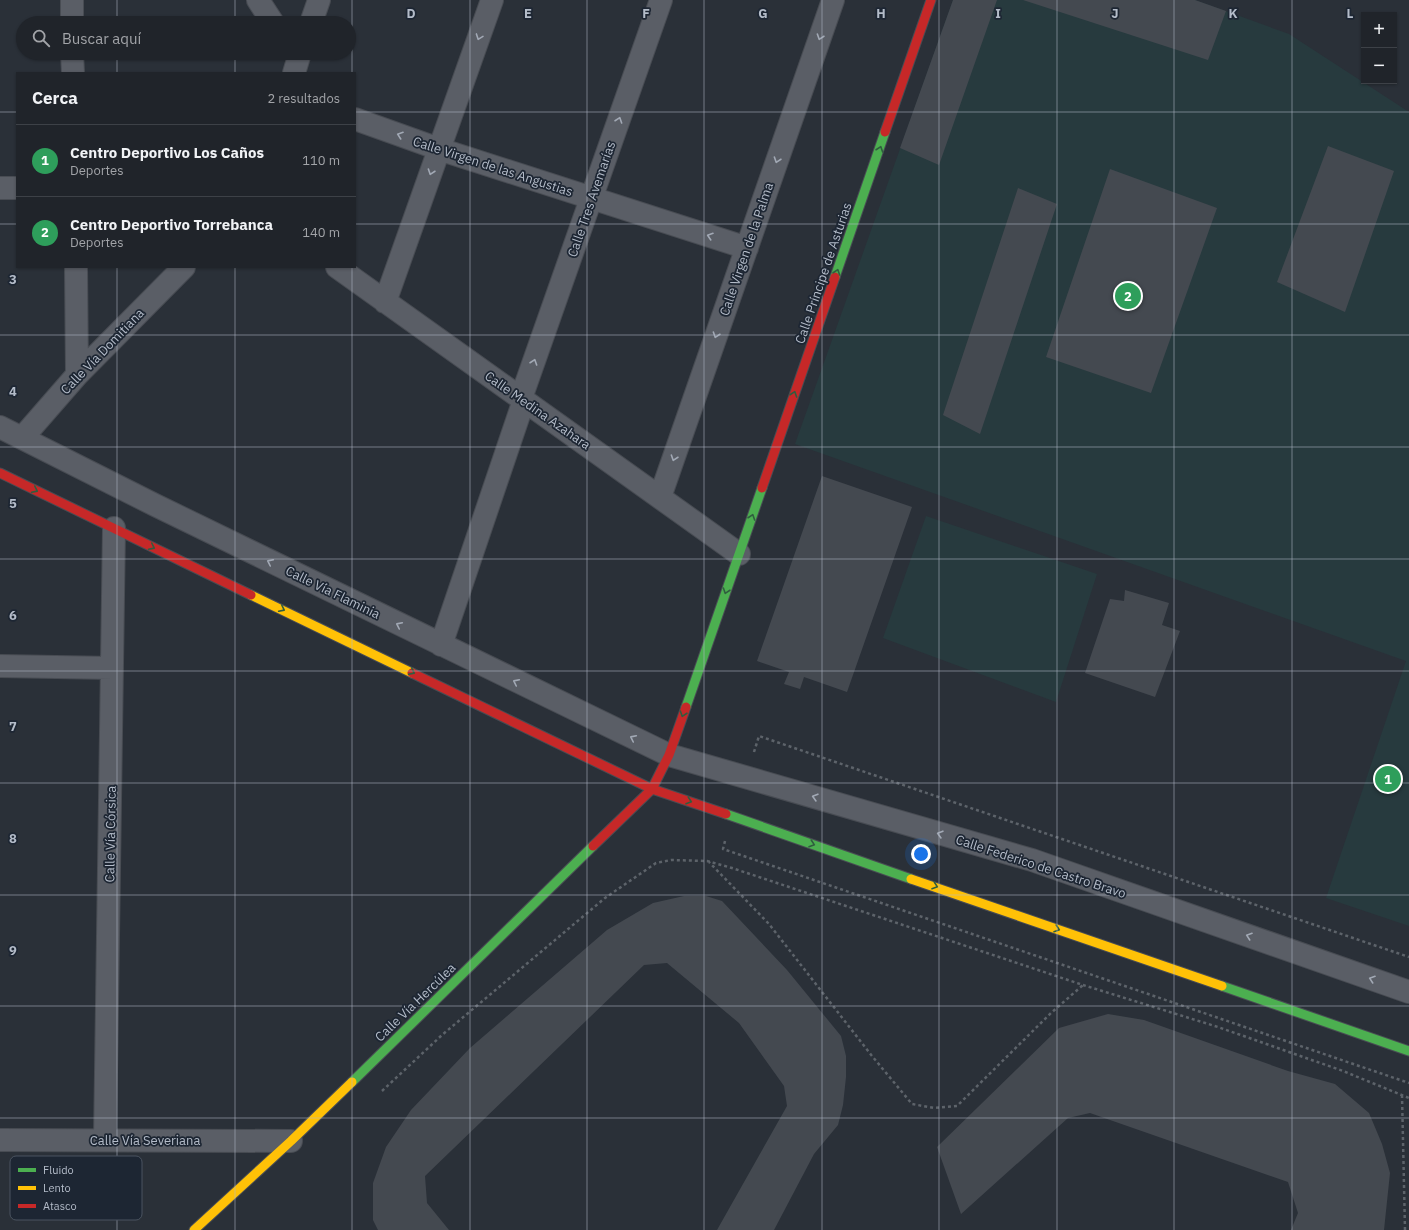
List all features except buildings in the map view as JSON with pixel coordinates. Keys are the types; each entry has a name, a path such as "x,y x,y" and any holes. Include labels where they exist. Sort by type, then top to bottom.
{"street":[{"path":"72,0 72,16"},
{"path":"258,0 268,16"},
{"path":"313,16 319,0"},
{"path":"385,302 492,0"},
{"name":"Calle Tres Avemarías","path":"441,645 522,399 661,0"},
{"name":"Calle Virgen de la Palma","path":"660,497 833,0"},
{"name":"Calle Príncipe de Asturias","path":"669,755 931,0"},
{"path":"72,60 73,72"},
{"name":"Calle Virgen de las Angustias","path":"356,119 439,149 747,248"},
{"path":"0,188 16,188"},
{"path":"76,268 77,375"},
{"name":"Calle Vía Domitiana","path":"23,437 77,375 183,268"},
{"name":"Calle Medina Azahara","path":"337,268 739,554"},
{"name":"Calle Vía Flaminia","path":"0,427 23,437 155,505 669,755"},
{"path":"0,474 652,789 1409,1051"},
{"name":"Calle Vía Córsica","path":"106,1140 114,528"},
{"path":"0,666 112,668"},
{"name":"Calle Vía Hercúlea","path":"194,1230 291,1141 652,789 669,755"},
{"name":"Calle Federico de Castro Bravo","path":"669,755 1032,860 1409,992"},
{"name":"Calle Vía Severiana","path":"0,1140 291,1141"}],"path":[{"path":"759,736 1409,957"},
{"path":"723,849 1409,1084"},
{"path":"380,1093 442,1035 605,898 656,863 671,860 707,860 1083,985 1218,1027 1343,1072 1409,1098"},
{"path":"707,860 769,924 872,1056 912,1104 934,1108 956,1106 1051,1013 1083,985"},
{"path":"1402,1095 1405,1230"}],"green space":[{"path":"953,0 1195,0 1289,34 1361,81 1361,84 1366,84 1409,112 1409,926 1326,898 1406,661 795,444"},
{"path":"926,516 1097,574 1056,702 883,638"}],"traffic: fast":[{"path":"835,277 885,132"},
{"path":"686,707 762,488"},
{"path":"726,814 911,879"},
{"path":"352,1082 593,846"},
{"path":"1222,986 1409,1051"}],"traffic: slow":[{"path":"251,595 412,673"},
{"path":"911,879 1222,986"},
{"path":"194,1230 291,1141 352,1082"}],"traffic: jam":[{"path":"885,132 931,0"},
{"path":"762,488 835,277"},
{"path":"0,473 251,595"},
{"path":"412,673 652,789 726,814"},
{"path":"593,846 652,789 669,755 686,707"}],"place":[{"name":"Centro Deportivo Torrebanca","path":"1128,296"},
{"name":"Centro Deportivo Los Caños","path":"1388,779"}]}
